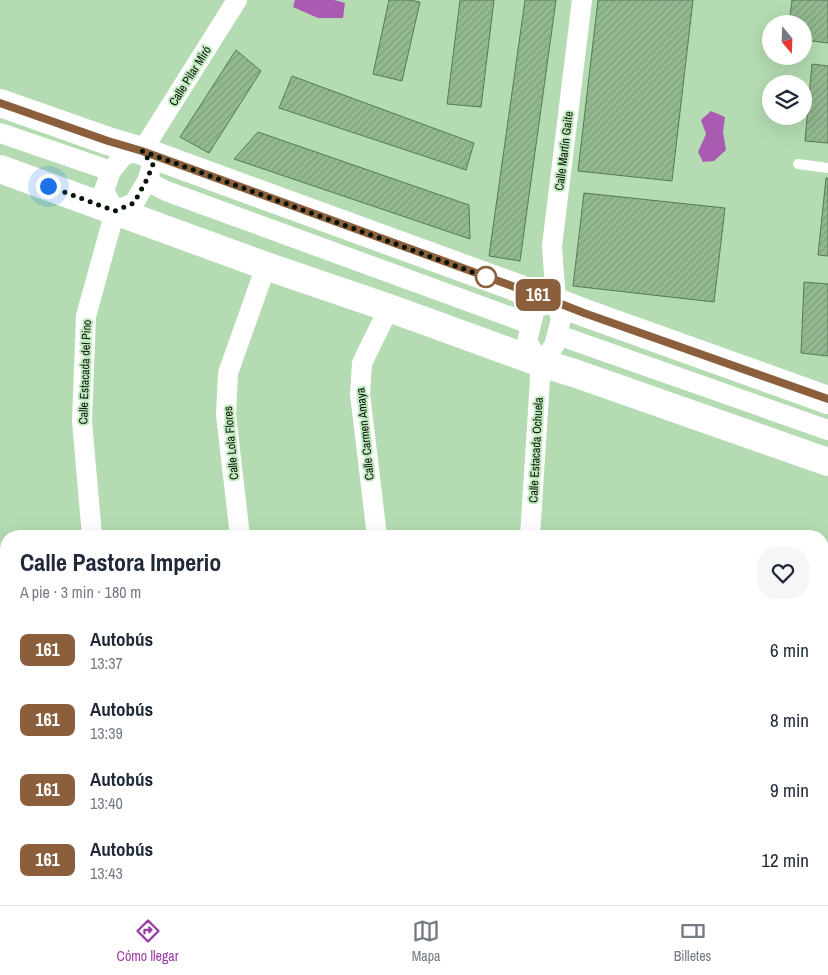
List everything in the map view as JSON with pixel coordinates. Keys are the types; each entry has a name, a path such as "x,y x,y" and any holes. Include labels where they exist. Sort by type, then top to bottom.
{"street":[{"name":"Calle Pilar Miró","path":"142,151 237,0"},
{"name":"Calle Martín Gaite","path":"558,334 561,319 556,302 552,246 582,0"},
{"path":"0,103 142,151 594,317 828,400"},
{"path":"0,133 111,172"},
{"path":"115,211 104,191 111,172 124,155 142,151"},
{"path":"115,211 134,203 146,181 153,165 142,151"},
{"path":"0,169 266,266 828,462"},
{"path":"146,181 166,191 530,324"},
{"name":"Calle Estacada del Pino","path":"91,530 82,421 86,316 115,211"},
{"name":"Calle Lola Flores","path":"239,530 226,416 228,373 266,266"},
{"path":"541,363 527,342 530,324 535,308 556,302"},
{"name":"Calle Carmen Amaya","path":"376,530 360,387 362,363 389,308"},
{"path":"541,363 554,346 558,334 828,430"},
{"name":"Calle Estacada Ochuela","path":"530,530 541,363"}],"lane":[{"path":"798,164 828,168"}],"shaded area":[{"path":"295,0 334,0 345,3 343,18 318,18 293,7"},
{"path":"711,111 725,117 723,132 726,150 714,161 703,162 698,152 706,134 701,120"}],"building":[{"path":"389,0 420,2 402,81 373,74"},
{"path":"460,0 494,0 481,107 447,104"},
{"path":"525,0 556,0 520,261 489,256"},
{"path":"598,0 693,0 672,181 578,171"},
{"path":"792,0 828,0 828,43 812,41 812,15 790,15"},
{"path":"236,50 261,71 209,153 180,137"},
{"path":"812,64 828,66 828,143 805,141 806,125 812,125"},
{"path":"292,76 474,143 466,170 279,108"},
{"path":"258,132 469,205 470,239 234,159"},
{"path":"826,178 828,178 828,256 818,255"},
{"path":"584,193 725,208 714,302 573,286"},
{"path":"804,282 828,284 828,356 801,353"}],"bus line":[{"name":"161","path":"0,103 142,151 584,313 828,399"}],"route":[{"path":"48,186 115,211 134,203 146,181 153,165 142,151 486,277"}]}
